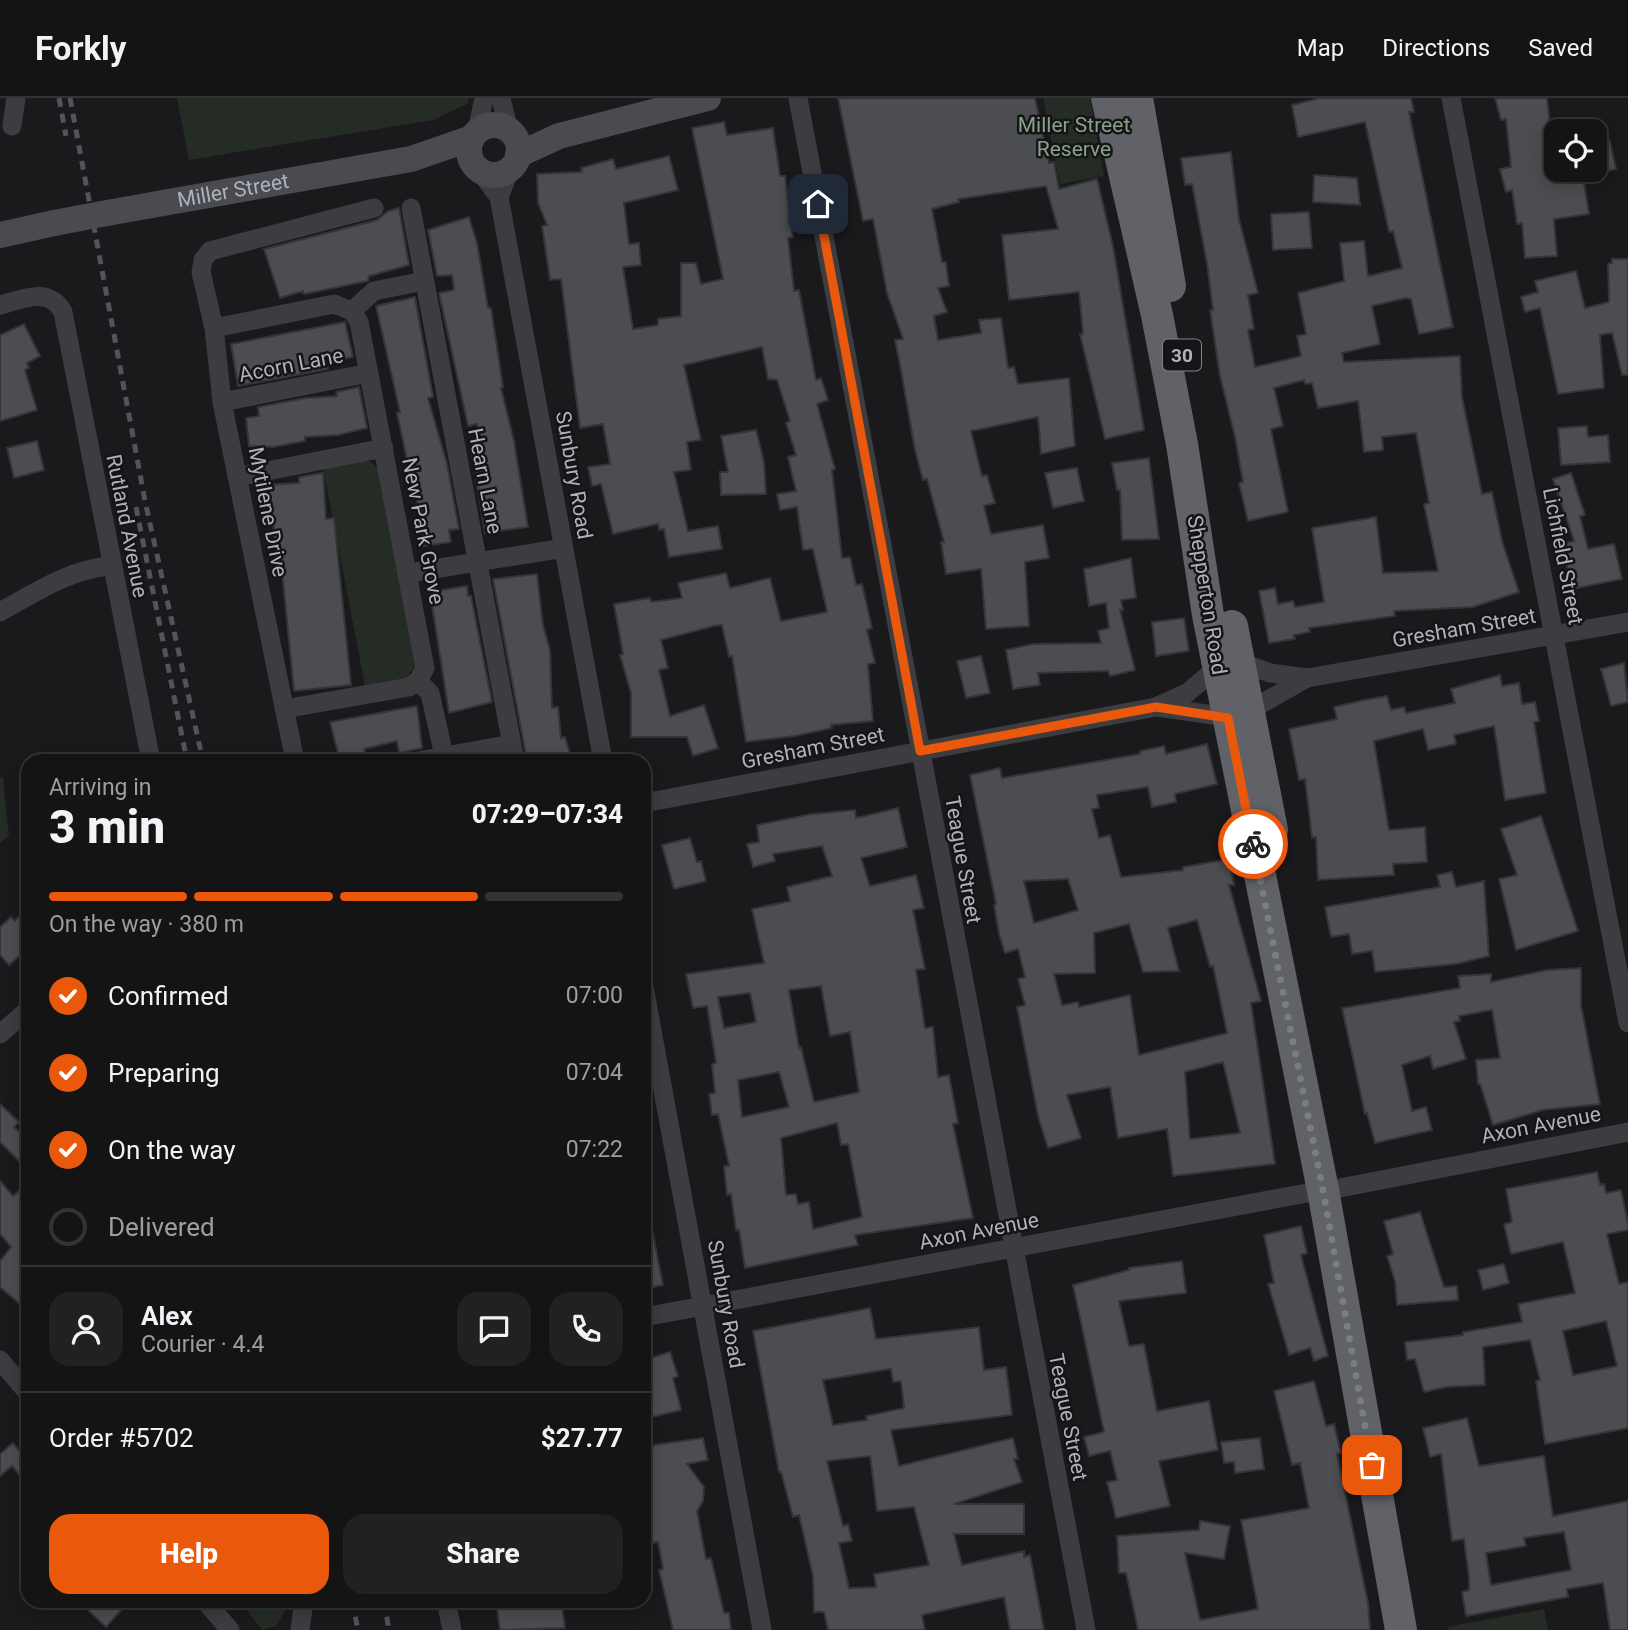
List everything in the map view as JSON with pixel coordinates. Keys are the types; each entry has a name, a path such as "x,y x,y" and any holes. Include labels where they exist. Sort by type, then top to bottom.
{"highway":[{"name":"Shepperton Road","path":"1107,98 1170,379 1229,664 1331,1189 1423,1630"},
{"name":"Shepperton Road","path":"1137,98 1229,664"},
{"name":"Shepperton Road","path":"1331,1189 1401,1630"}],"main road":[{"path":"513,147 492,125 474,149 495,175 513,147 708,98"},
{"name":"Miller Street","path":"0,235 107,213 474,149"}],"street":[{"path":"12,126 16,98"},
{"path":"474,149 484,98"},
{"path":"499,197 513,147 501,98"},
{"name":"Teague Street","path":"798,98 1012,1248 1086,1630"},
{"name":"Lichfield Street","path":"1451,98 1555,636 1621,944 1628,1023"},
{"name":"Sunbury Road","path":"474,149 499,197 602,754"},
{"name":"Mytilene Drive","path":"294,754 222,402 214,328 201,272 203,260 210,251 374,208"},
{"name":"Hearn Lane","path":"411,208 513,752"},
{"path":"214,328 334,304 352,311 374,291 424,281"},
{"name":"Rutland Avenue","path":"0,305 35,295 55,301 63,312 150,754"},
{"name":"New Park Grove","path":"352,311 359,322 409,573 425,668 418,681"},
{"name":"Acorn Lane","path":"222,402 369,373"},
{"path":"237,477 384,448"},
{"path":"409,573 564,548"},
{"path":"0,612 65,576 111,566"},
{"name":"Gresham Street","path":"651,802 1156,707 1187,693 1229,664 1307,678 1628,622"},
{"name":"Gresham Street","path":"1156,707 1239,714 1307,678"},
{"path":"284,709 409,687 418,681 430,693 443,754"},
{"path":"485,754 513,752"},
{"path":"0,1034 21,1016"},
{"name":"Sunbury Road","path":"651,1025 762,1630"},
{"name":"Axon Avenue","path":"651,1316 1628,1132"},
{"path":"0,1360 21,1385"},
{"path":"211,1608 230,1630"},
{"path":"300,1630 303,1608"},
{"path":"310,1630 312,1608"},
{"path":"447,1608 452,1630"}],"green space":[{"path":"177,98 469,98 467,104 433,120 189,160"},
{"name":"Miller Street Reserve","path":"1043,98 1090,98 1104,176 1060,184"},
{"path":"367,459 379,469 416,664 407,678 365,686 323,467"},
{"path":"0,778 3,778 9,836 0,843"},
{"path":"245,1608 287,1608 276,1626 262,1630"},
{"path":"1544,1609 1548,1630 1448,1630 1447,1627"}],"building":[{"path":"838,98 1035,98 1049,163 1054,162 1059,189 1097,179 1113,246 1144,430 1105,439 1080,334 1083,334 1079,292 1009,300 1002,235 1058,229 1046,186 958,199 959,202 932,209 942,262 946,262 949,286 938,288 947,312 934,316 938,340 981,333 979,320 1001,318 1008,368 1014,367 1018,384 1069,378 1075,446 1041,454 1038,417 971,431 982,476 987,475 995,503 984,506 991,534 1043,525 1049,558 1025,562 1029,626 986,629 981,569 946,574 941,542 944,542 927,479 923,480 915,450 895,340 903,339 887,293 873,219 863,221"},
{"path":"1320,98 1411,98 1414,112 1409,112 1453,327 1419,334 1411,299 1406,298 1372,306 1380,344 1342,353 1344,362 1460,356 1462,397 1482,494 1492,492 1502,541 1519,592 1473,607 1394,611 1395,616 1309,628 1310,632 1294,635 1295,639 1269,643 1259,591 1275,588 1278,604 1293,601 1295,607 1324,602 1312,528 1376,517 1383,573 1438,571 1424,504 1429,503 1416,433 1382,437 1383,450 1364,452 1358,401 1318,408 1312,383 1305,384 1304,380 1274,388 1283,426 1271,429 1288,512 1248,521 1239,483 1243,482 1235,437 1220,376 1210,310 1213,310 1207,264 1192,184 1185,185 1181,158 1231,152 1239,219 1258,293 1248,295 1254,329 1248,330 1255,367 1301,356 1297,336 1306,334 1298,293 1344,281 1340,243 1364,241 1368,276 1402,268 1393,231 1389,232 1365,122 1298,137 1292,105"},
{"path":"1495,98 1547,98 1549,119 1544,119 1544,182 1584,182 1589,214 1554,219 1557,256 1525,258 1522,223 1517,224 1512,190 1506,192 1500,169 1511,167 1506,119 1501,120"},
{"path":"724,122 727,135 773,128 780,176 785,176 793,237 788,238 794,291 799,290 816,380 821,378 828,400 817,404 835,469 832,470 842,558 850,557 856,585 862,584 872,628 867,630 875,663 868,664 873,721 831,725 832,728 795,736 746,742 732,656 729,657 722,625 714,626 661,640 668,668 659,670 670,716 704,705 718,748 693,756 687,737 631,737 631,693 620,655 623,654 614,604 650,598 651,602 682,598 678,583 726,573 730,588 770,578 781,621 827,612 813,549 803,550 797,507 780,510 777,494 796,491 788,457 796,455 786,423 790,421 777,380 768,379 762,347 684,365 701,440 687,442 691,470 674,472 688,531 718,526 722,549 669,557 664,529 659,530 658,524 613,534 601,484 592,486 588,467 610,464 603,424 580,428 561,279 550,280 542,226 547,225 538,203 537,174 582,172 581,168 613,159 616,169 669,156 678,190 624,203 629,244 639,243 641,265 623,267 633,329 658,325 658,319 681,316 681,263 696,263 701,284 723,279 692,128"},
{"path":"1610,141 1616,169 1607,171 1607,142"},
{"path":"1314,175 1357,178 1360,205 1313,202"},
{"path":"399,208 409,265 369,276 368,281 304,294 303,291 280,298 264,249 377,220 388,211"},
{"path":"1309,212 1312,248 1273,250 1271,214"},
{"path":"469,217 477,243 488,308 491,308 503,387 501,388 514,441 528,527 485,533 472,454 484,451 477,424 468,426 439,293 454,290 452,275 437,276 428,230"},
{"path":"1612,259 1628,259 1628,375 1622,375 1612,333 1600,335 1604,388 1558,394 1540,308 1525,312 1521,297 1538,292 1535,281 1576,271 1585,308 1609,302 1608,264 1612,263"},
{"path":"415,297 433,397 428,398 447,464 459,529 449,530 451,542 424,546 412,464 408,465 397,413 400,412 376,306"},
{"path":"345,322 353,357 327,362 328,369 238,386 231,344"},
{"path":"24,324 40,356 27,363 29,368 25,370 37,410 0,421 0,335"},
{"path":"359,387 367,428 338,435 305,437 305,441 273,447 249,446 246,418 259,416 258,407 306,398 337,396 336,392"},
{"path":"1587,426 1588,437 1608,435 1610,462 1561,465 1558,428"},
{"path":"756,430 764,462 766,494 721,495 720,472 728,472 721,436"},
{"path":"37,441 44,470 14,478 7,448"},
{"path":"1149,458 1159,539 1122,540 1120,490 1117,490 1112,463"},
{"path":"1077,468 1084,501 1053,508 1045,473"},
{"path":"323,473 326,519 334,518 351,685 294,691 282,571 278,572 273,523 266,523 264,485 299,483 299,477"},
{"path":"1571,473 1585,515 1580,516 1588,549 1614,544 1622,579 1572,589 1562,544 1574,541 1553,479"},
{"path":"1131,558 1136,598 1121,600 1123,610 1120,610 1135,670 1110,676 1108,671 1038,673 1040,685 1013,689 1006,650 1033,644 1101,643 1098,631 1109,628 1106,603 1089,606 1084,569"},
{"path":"537,574 543,625 550,650 552,708 558,707 561,738 565,737 570,754 526,754 493,579"},
{"path":"467,586 492,702 449,713 430,592"},
{"path":"1184,618 1189,651 1156,656 1152,622"},
{"path":"981,656 990,693 966,698 957,661"},
{"path":"1624,663 1628,702 1611,706 1601,669"},
{"path":"1500,675 1502,686 1519,683 1522,704 1535,702 1539,721 1534,722 1546,793 1505,800 1494,726 1454,735 1456,744 1428,750 1423,729 1374,741 1389,830 1425,827 1427,862 1393,864 1394,875 1318,880 1316,837 1312,838 1305,779 1299,780 1289,729 1337,719 1334,707 1387,696 1391,710 1404,707 1406,713 1455,703 1451,689"},
{"path":"417,706 422,748 399,753 397,741 364,749 366,754 338,754 330,722"},
{"path":"1207,744 1217,784 1175,794 1176,802 1152,807 1148,787 1097,795 1099,808 1092,809 1099,838 1110,835 1121,877 1183,870 1183,867 1229,859 1234,885 1229,885 1261,1001 1251,1003 1275,1164 1173,1176 1167,1129 1118,1138 1110,1087 1067,1095 1081,1138 1048,1148 1038,1116 1017,1007 1025,1005 1018,979 1025,977 1018,949 1005,953 999,934 996,904 970,775 1000,768 1002,778 1140,754 1140,751 1164,746 1166,754","holes":["1068,879 1078,910 1034,923 1024,881","1197,920 1210,967 1213,966 1227,1033 1139,1055 1130,995 1079,1007 1078,1002 1062,1005 1054,974 1095,973 1094,933 1129,924 1143,972 1179,971 1168,928","1223,1062 1240,1133 1190,1139 1185,1072"]},
{"path":"898,808 907,847 861,858 870,886 916,875 924,908 913,910 925,969 916,970 925,1028 933,1027 938,1077 949,1075 958,1123 953,1124 973,1218 855,1235 858,1245 745,1268 731,1194 727,1195 724,1166 729,1166 718,1114 712,1115 709,1094 715,1093 712,1064 716,1063 707,1006 693,1008 686,974 764,963 752,909 790,901 787,887 832,876 822,846 773,854 775,861 753,867 747,844 759,842 757,825 812,814 855,810 856,818","holes":["821,986 830,1036 850,1032 859,1092 814,1102 801,1047 799,1048 789,990","750,993 756,1022 724,1028 718,997","779,1072 789,1107 742,1117 738,1080","837,1123 841,1145 848,1144 862,1217 813,1229 809,1202 798,1204 796,1194 786,1195 781,1138"]},
{"path":"1541,816 1578,931 1516,950 1499,879 1517,875 1501,829"},
{"path":"690,838 697,862 701,861 706,881 674,889 662,845"},
{"path":"1452,872 1456,887 1484,881 1489,956 1456,964 1375,972 1372,951 1352,954 1349,934 1331,937 1325,907 1440,887 1437,875"},
{"path":"21,914 21,954 9,965 0,955 0,927 11,917 15,921"},
{"path":"1581,968 1581,1005 1600,1104 1543,1110 1493,1125 1478,1084 1476,1060 1500,1058 1492,1010 1459,1016 1460,1021 1454,1022 1466,1059 1433,1069 1430,1056 1402,1065 1412,1111 1426,1107 1432,1130 1375,1143 1367,1113 1365,1114 1342,1008 1460,988 1458,976 1491,974 1491,982 1547,970"},
{"path":"0,1104 19,1122 14,1127 21,1134 21,1163 0,1142"},
{"path":"1597,1172 1600,1185 1604,1184 1606,1193 1621,1190 1628,1230 1607,1234 1619,1284 1628,1282 1628,1428 1545,1444 1536,1381 1540,1380 1530,1340 1483,1347 1485,1385 1446,1387 1424,1392 1415,1359 1407,1360 1405,1342 1463,1335 1463,1332 1522,1322 1518,1304 1575,1293 1563,1242 1511,1254 1504,1224 1512,1222 1506,1189","holes":["1606,1321 1617,1366 1573,1375 1563,1331"]},
{"path":"0,1181 13,1196 21,1189 21,1305 0,1287 0,1261 11,1247 0,1234"},
{"path":"1420,1212 1444,1287 1457,1286 1458,1300 1397,1305 1395,1281 1387,1256 1393,1254 1384,1221"},
{"path":"651,1224 663,1285 651,1288"},
{"path":"1301,1226 1307,1253 1301,1255 1328,1356 1314,1361 1310,1348 1289,1355 1268,1284 1274,1283 1264,1235"},
{"path":"1182,1261 1186,1293 1119,1301 1129,1346 1144,1344 1157,1411 1209,1401 1218,1450 1159,1461 1170,1506 1116,1518 1107,1482 1117,1480 1110,1451 1089,1456 1084,1437 1104,1432 1073,1285 1129,1268"},
{"path":"1504,1264 1509,1283 1483,1290 1478,1270"},
{"path":"870,1308 876,1339 979,1327 984,1370 1006,1367 1012,1415 891,1430 899,1466 1013,1438 1018,1459 1014,1459 1022,1482 954,1504 1024,1504 1024,1534 954,1534 962,1565 1024,1551 1024,1557 1030,1555 1044,1630 1010,1630 1004,1597 922,1615 925,1630 828,1630 824,1612 814,1612 813,1576 799,1515 793,1517 779,1472 753,1331","holes":["891,1369 893,1382 901,1381 904,1408 866,1416 867,1420 833,1425 823,1380","870,1456 877,1511 914,1507 929,1565 874,1574 876,1587 849,1588 839,1543 852,1541 848,1524 843,1526 827,1461"]},
{"path":"670,1352 678,1376 673,1378 681,1410 651,1417 651,1358"},
{"path":"1314,1381 1326,1426 1334,1424 1341,1453 1337,1454 1368,1603 1370,1630 1138,1630 1126,1573 1119,1573 1117,1536 1199,1530 1200,1521 1230,1526 1224,1559 1185,1553 1200,1620 1258,1609 1241,1520 1309,1508 1300,1463 1292,1465 1274,1391"},
{"path":"1467,1418 1479,1466 1544,1456 1553,1516 1628,1501 1628,1630 1610,1630 1603,1583 1567,1589 1568,1597 1466,1616 1462,1592 1469,1590 1469,1578 1464,1539 1452,1541 1441,1454 1430,1457 1423,1428","holes":["1564,1532 1571,1570 1491,1585 1486,1553 1526,1546 1524,1538"]},
{"path":"703,1438 708,1460 687,1464 704,1487 703,1501 697,1511 706,1559 711,1558 724,1613 729,1613 731,1630 673,1630 659,1570 663,1569 658,1542 651,1543 651,1452 654,1445"},
{"path":"1260,1438 1264,1469 1235,1473 1234,1462 1224,1463 1221,1442"},
{"path":"13,1443 21,1453 21,1477 12,1466 0,1476 0,1454"},
{"path":"88,1608 123,1608 106,1627"},
{"path":"497,1608 562,1608 565,1628 500,1630"}],"railway":[{"path":"59,98 66,136"},
{"path":"70,98 145,501 201,754"},
{"path":"136,507 186,754"},
{"path":"353,1608 358,1630"},
{"path":"385,1608 389,1630"}],"way so far":[{"path":"1253,844 1323,1190 1372,1465"}],"route":[{"path":"818,204 920,751 1156,707 1228,718 1253,844"}]}
